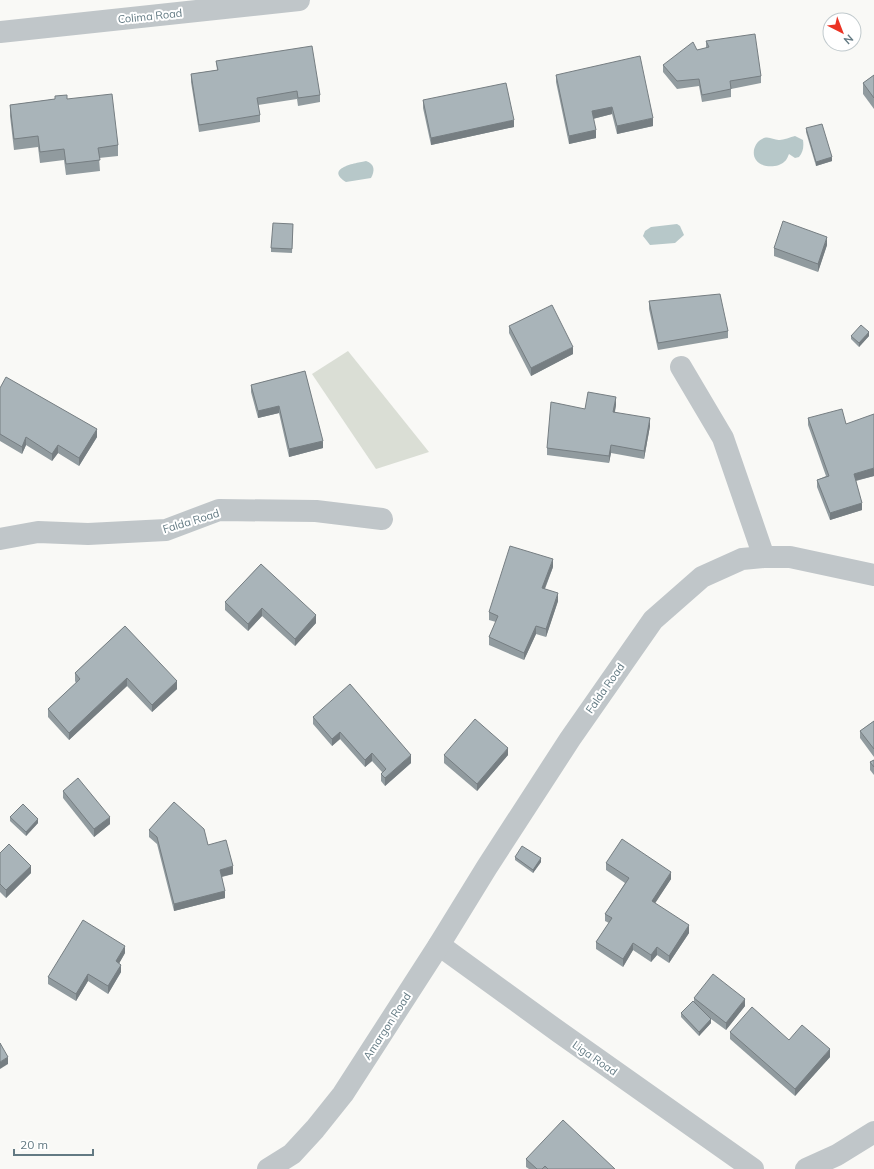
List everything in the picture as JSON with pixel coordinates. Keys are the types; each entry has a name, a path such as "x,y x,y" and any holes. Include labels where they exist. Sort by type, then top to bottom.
{"street":[{"name":"Colima Road","path":"0,32 299,0"},
{"path":"681,367 723,438 764,557"},
{"name":"Falda Road","path":"0,539 38,532 88,534 166,530 219,510 316,511 382,519"},
{"name":"Falda Road","path":"487,867 570,739 653,620 702,577 742,559 764,557 790,557 874,575"},
{"name":"Amargon Road","path":"268,1169 292,1154 315,1129 343,1094 439,945 487,867"},
{"name":"Liga Road","path":"439,945 753,1169"},
{"path":"806,1169 838,1155 874,1132"}],"shaded area":[{"path":"795,136 803,140 803,149 799,157 795,158 789,154 784,162 774,166 765,166 758,163 754,151 760,140 767,138 781,140"},
{"path":"366,161 373,166 371,178 346,182 340,177 338,173 344,167"},
{"path":"677,224 680,226 684,235 675,243 650,245 643,236 645,231 651,227"},
{"path":"348,351 429,452 376,469 312,374"}],"building":[{"path":"755,34 761,76 730,81 731,89 702,95 699,79 677,81 663,65 693,42 697,50 709,47 706,41"},
{"path":"312,46 320,95 298,98 297,91 257,98 260,115 199,125 191,74 218,70 216,61"},
{"path":"640,56 653,118 617,126 612,107 592,111 596,130 569,136 556,75"},
{"path":"874,75 874,98 863,83"},
{"path":"506,83 514,120 431,138 423,100"},
{"path":"112,94 118,145 98,148 100,160 66,164 64,149 40,152 38,136 14,139 10,105 55,99 55,96 67,95 67,99"},
{"path":"822,124 832,157 816,162 806,128"},
{"path":"783,221 827,237 818,264 774,248"},
{"path":"273,223 293,224 292,249 271,248"},
{"path":"720,294 728,331 658,343 649,301"},
{"path":"552,305 573,347 531,368 509,326"},
{"path":"861,325 869,332 859,343 851,336"},
{"path":"305,371 323,441 289,449 279,406 258,411 251,385"},
{"path":"6,377 97,429 79,458 58,445 52,454 26,437 22,447 0,434 0,388"},
{"path":"588,392 616,397 613,412 650,418 644,451 611,445 609,456 547,448 551,402 585,409"},
{"path":"842,409 846,424 874,414 874,468 854,474 862,503 830,513 817,480 829,476 808,418"},
{"path":"510,546 553,559 542,588 558,593 546,629 536,626 524,653 489,637 498,616 489,612"},
{"path":"261,564 316,615 295,639 262,608 248,624 225,602"},
{"path":"125,626 177,681 152,705 127,678 69,733 48,709 80,679 75,673"},
{"path":"350,684 411,755 385,778 381,774 386,769 372,753 365,760 340,732 332,739 313,717"},
{"path":"475,719 508,748 477,784 444,755"},
{"path":"874,721 874,749 860,731"},
{"path":"874,760 874,767 870,762"},
{"path":"78,778 110,817 94,829 63,791"},
{"path":"174,802 204,829 208,845 226,840 233,866 220,870 225,891 174,904 157,837 149,830"},
{"path":"23,804 38,819 26,832 10,817"},
{"path":"622,839 671,872 652,901 689,925 669,956 657,947 651,955 633,943 623,959 596,942 612,918 605,914 629,878 606,863"},
{"path":"9,844 31,866 6,890 0,884 0,853"},
{"path":"522,846 541,858 533,870 515,857"},
{"path":"83,920 125,946 116,961 121,965 108,986 88,974 76,994 48,977"},
{"path":"713,974 745,999 726,1023 694,998"},
{"path":"693,1001 711,1019 699,1032 681,1013"},
{"path":"752,1007 789,1040 802,1025 830,1049 795,1089 730,1032"},
{"path":"0,1043 8,1057 0,1062"},
{"path":"563,1120 615,1169 548,1169 545,1166 542,1169 537,1169 526,1159"}]}
